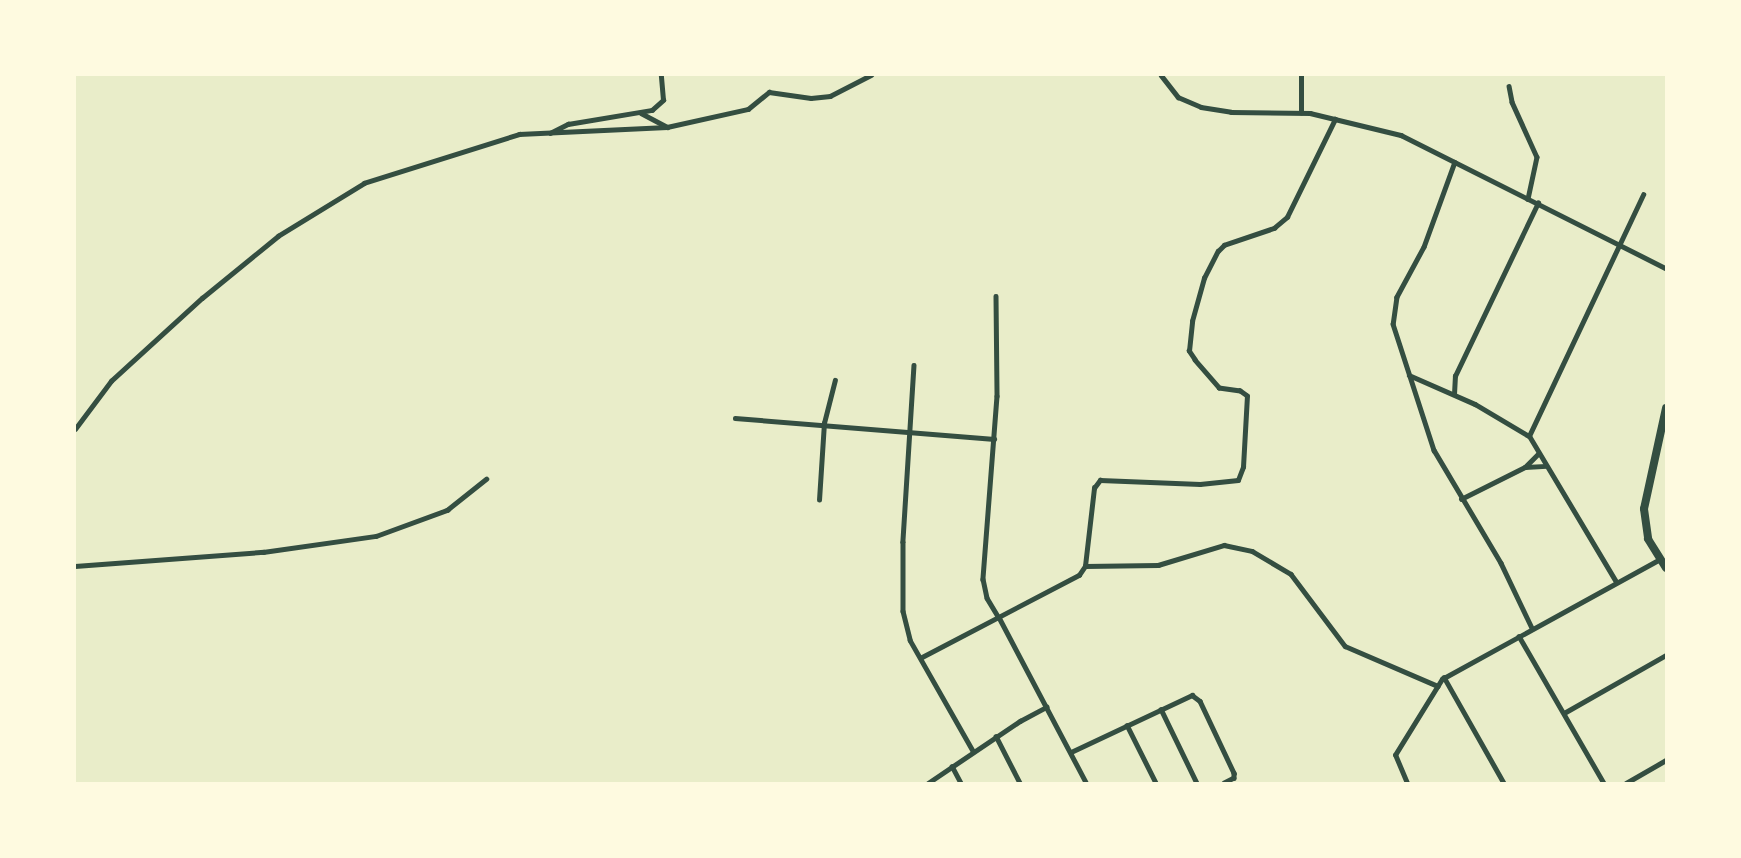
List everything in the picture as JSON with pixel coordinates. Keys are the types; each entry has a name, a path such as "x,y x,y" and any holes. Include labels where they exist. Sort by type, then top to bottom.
{"highway":[{"path":"1666,408 1644,510 1645,530 1666,568"}],"street":[{"path":"550,133 579,122 641,113 663,100 661,75"},
{"path":"75,429 100,392 178,319 278,236 364,183 407,166 519,134 667,127 748,109 769,92 811,98 830,96 871,75"},
{"path":"1161,75 1178,98 1201,107 1231,112 1301,113 1401,135 1666,268"},
{"path":"1301,75 1301,113"},
{"path":"1509,86 1512,102 1537,157 1528,199"},
{"path":"641,113 667,127"},
{"path":"922,657 1076,577 1085,566 1094,488 1100,480 1228,484 1241,476 1247,396 1240,391 1219,388 1195,360 1189,351 1192,321 1204,278 1218,251 1224,245 1274,228 1287,217 1335,119"},
{"path":"1455,162 1424,247 1394,307 1393,324 1434,450 1501,563 1532,628"},
{"path":"1529,436 1643,195"},
{"path":"1454,394 1455,376 1538,203"},
{"path":"996,296 994,439 983,579 987,598 1086,783"},
{"path":"914,365 909,430 903,611 910,640 922,657 973,751"},
{"path":"1409,375 1454,394 1529,436 1616,582"},
{"path":"819,500 824,423 835,380"},
{"path":"735,418 824,423 994,439"},
{"path":"1461,499 1525,467 1538,454"},
{"path":"1525,467 1546,466"},
{"path":"75,566 263,552 376,536 447,510 486,479"},
{"path":"1085,566 1158,565 1224,545 1252,551 1291,574 1345,646 1438,686"},
{"path":"1407,783 1395,755 1444,677 1659,559"},
{"path":"1519,636 1604,783"},
{"path":"1564,712 1666,655"},
{"path":"1444,677 1504,783"},
{"path":"1071,752 1192,694 1196,697 1235,781 1224,783"},
{"path":"928,783 996,736 1046,707"},
{"path":"1161,709 1197,783"},
{"path":"1127,725 1156,783"},
{"path":"996,736 1020,783"},
{"path":"1626,783 1666,760"},
{"path":"952,766 961,783"}]}
